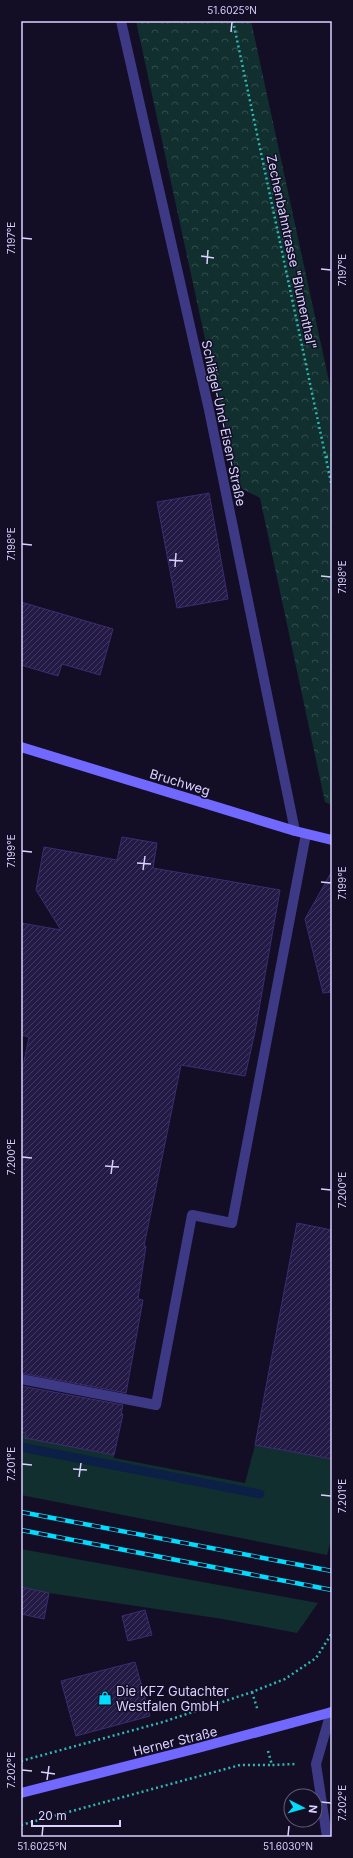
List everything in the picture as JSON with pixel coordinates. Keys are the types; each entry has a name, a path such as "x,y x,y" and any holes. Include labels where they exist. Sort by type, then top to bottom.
{"street":[{"name":"Schlägel-Und-Eisen-Straße","path":"121,21 209,410 295,832"},
{"name":"Bruchweg","path":"21,747 295,832 332,840"},
{"path":"21,1378 156,1405 192,1215 232,1223 306,834"},
{"path":"327,1837 316,1764 332,1711"},
{"name":"Herner Straße","path":"21,1793 198,1748 332,1711"}],"path":[{"name":"Zechenbahntrasse \"Blumenthal\"","path":"233,21 332,487"},
{"path":"326,457 332,456"},
{"path":"21,1761 163,1722 286,1679 316,1658 332,1633"},
{"path":"21,1825 240,1766 272,1765"}],"green space":[{"path":"136,21 251,21 332,395 332,805 325,802 260,498 237,486"},
{"path":"21,1432 26,1433 26,1438 114,1455 114,1458 245,1483 255,1445 332,1459 332,1536 327,1555 21,1495"},
{"path":"21,1549 318,1603 297,1633 223,1619 49,1593 21,1587"}],"building":[{"path":"209,493 228,599 177,608 157,502"},
{"path":"21,602 113,629 100,675 62,664 58,676 21,665"},
{"path":"122,837 157,843 153,868 280,890 255,1032 245,1076 181,1065 144,1246 146,1246 138,1299 143,1300 126,1393 21,1373 21,1076 29,1037 21,1035 21,923 61,930 36,890 44,847 117,860"},
{"path":"332,871 332,992 323,993 305,919"},
{"path":"297,1223 332,1230 332,1459 255,1445"},
{"path":"21,1386 123,1405 121,1414 123,1414 114,1455 25,1438 26,1433 21,1432"},
{"path":"21,1587 49,1593 44,1619 21,1614"},
{"path":"145,1610 152,1635 128,1641 122,1616"},
{"name":"Die KFZ Gutachter Westfalen GmbH","path":"135,1662 150,1716 76,1736 61,1681"}],"waterway":[{"path":"21,1447 260,1494"}],"railway":[{"path":"21,1512 332,1571"},
{"path":"21,1530 332,1590"}],"place":[{"name":"Die KFZ Gutachter Westfalen GmbH","path":"105,1698"}]}
